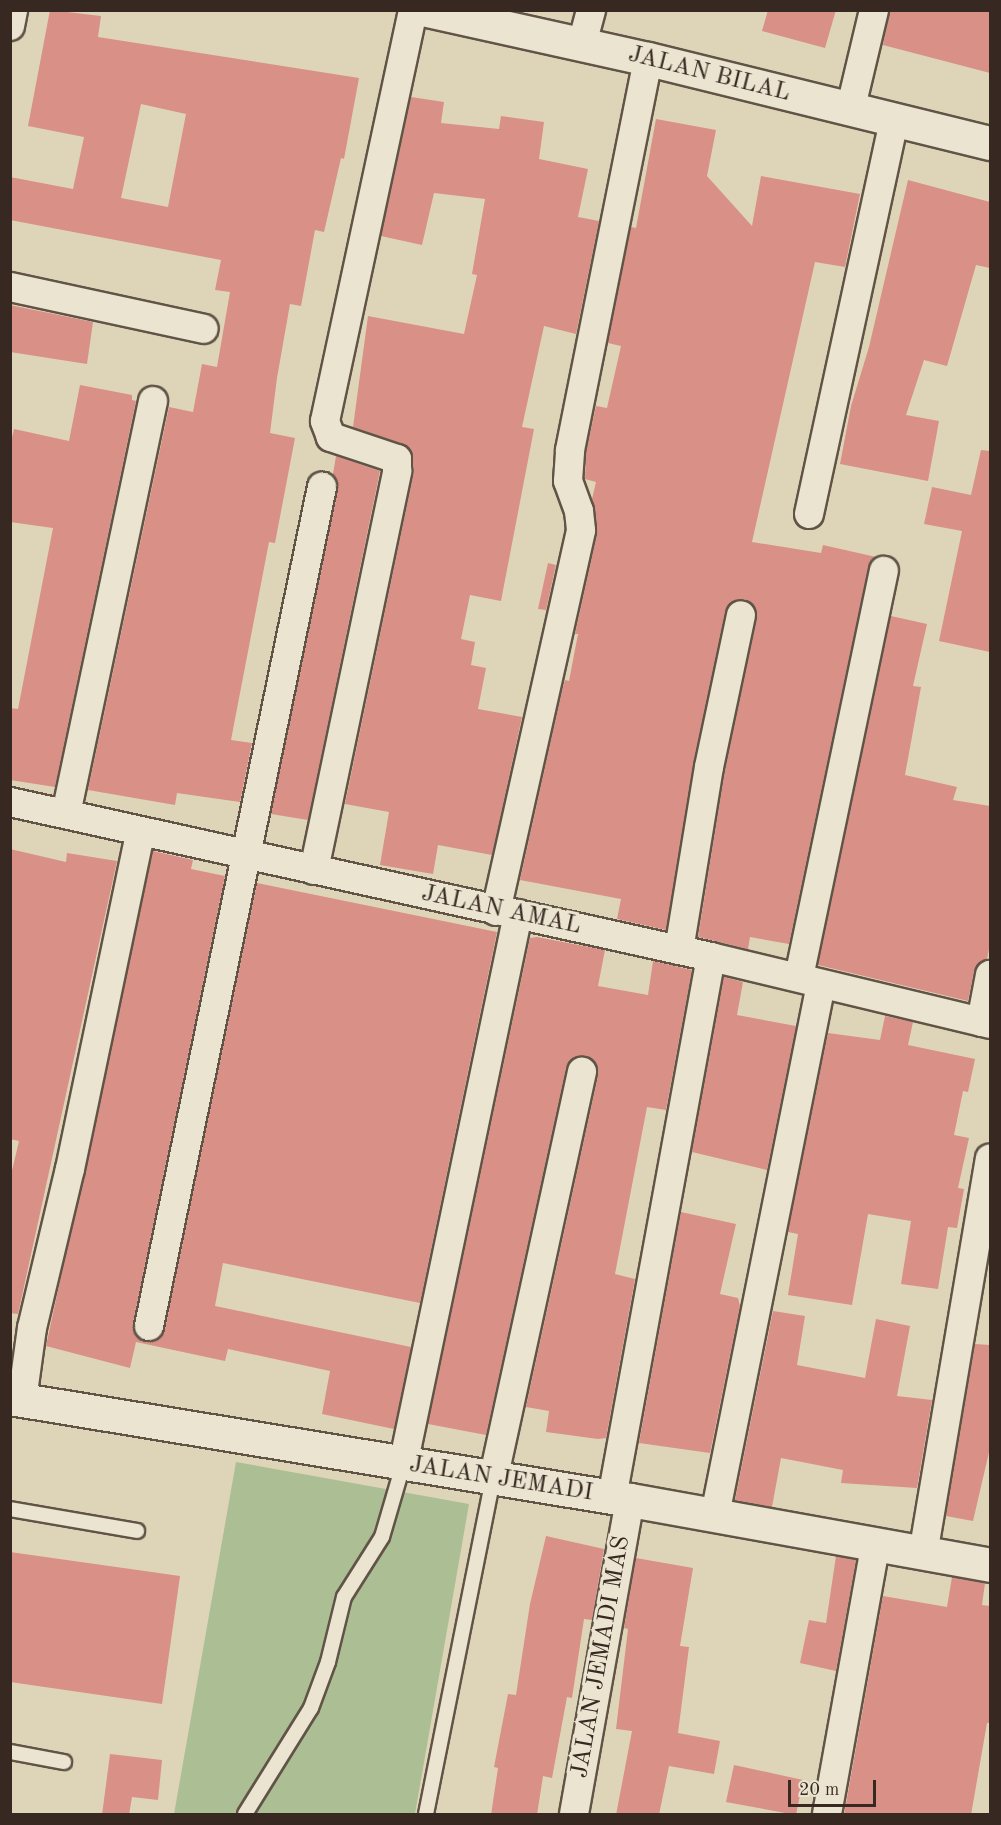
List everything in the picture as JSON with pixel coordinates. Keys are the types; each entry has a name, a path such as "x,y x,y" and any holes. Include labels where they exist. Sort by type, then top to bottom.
{"street":[{"path":"10,26 13,10"},
{"path":"314,870 397,471 397,459 331,437 325,421 413,10"},
{"path":"582,45 591,10"},
{"path":"850,111 874,10"},
{"name":"JALAN BILAL","path":"445,12 648,59 850,111 990,142"},
{"path":"403,1465 581,531 579,511 568,481 570,450 648,59"},
{"path":"809,514 894,121"},
{"path":"10,287 204,329"},
{"path":"66,814 153,401"},
{"path":"149,1326 249,856 322,487"},
{"path":"715,1515 884,571"},
{"path":"679,950 709,767 741,615"},
{"name":"JALAN AMAL","path":"10,802 140,833 711,957 986,1023"},
{"path":"16,1399 70,1169 140,833"},
{"name":"JALAN JEMADI MAS","path":"574,1815 621,1499 711,957"},
{"path":"986,1023 990,975"},
{"path":"493,1480 582,1072"},
{"path":"923,1554 990,1159"},
{"name":"JALAN JEMADI","path":"16,1399 493,1480 715,1515 875,1547 990,1565"},
{"path":"826,1815 875,1547"}],"lane":[{"path":"245,1815 311,1708 328,1662 344,1597 382,1538 403,1465"},
{"path":"426,1815 493,1480"},
{"path":"10,1509 137,1531"},
{"path":"10,1752 64,1762"}],"green space":[{"path":"236,1462 469,1504 415,1814 174,1814"}],"building":[{"path":"50,10 101,16 98,37 359,78 344,159 341,158 324,232 315,230 301,306 290,304 277,378 270,433 295,438 275,543 269,542 231,740 252,743 240,802 177,793 175,805 88,790 169,407 193,412 202,364 217,367 230,292 215,290 221,260 10,220 10,177 73,189 84,137 28,126","holes":["141,104 186,114 168,207 121,198"]},
{"path":"768,10 836,10 825,48 762,31"},
{"path":"890,10 990,10 990,73 883,45"},
{"path":"411,97 444,102 441,123 499,129 501,116 544,122 539,159 588,169 578,217 599,221 576,334 544,326 522,427 534,429 501,601 470,595 461,639 475,642 471,665 486,668 478,709 522,717 492,855 438,845 433,874 380,865 389,812 345,804 414,471 411,450 403,444 353,427 368,316 464,334 477,275 472,274 485,199 434,193 422,245 381,236"},
{"path":"656,119 716,130 707,176 752,226 761,176 860,194 845,267 815,262 752,542 821,553 823,545 876,557 868,568 789,944 750,937 748,949 698,937 725,770 757,618 756,609 745,599 735,600 725,612 693,764 666,930 617,919 621,899 520,880 562,691 565,680 569,681 578,634 575,634 597,534 592,499 596,482 585,479 586,452 596,406 607,408 621,346 608,343 631,227 636,228"},
{"path":"908,180 990,202 990,268 976,265 947,366 924,360 906,415 939,421 928,481 840,464 851,406 869,347"},
{"path":"10,305 93,322 87,364 10,352"},
{"path":"80,385 132,395 132,400 136,401 55,787 10,780 10,708 18,709 53,528 10,522 10,446 14,429 69,441"},
{"path":"981,450 990,451 990,652 939,641 962,531 924,524 932,487 971,495"},
{"path":"336,456 380,471 308,820 271,814 338,490 333,474"},
{"path":"548,563 556,565 546,610 538,609"},
{"path":"891,616 927,624 913,686 921,687 905,775 957,787 953,800 990,806 990,944 987,959 974,971 968,1001 818,965"},
{"path":"10,849 66,862 67,853 117,861 18,1314 10,1313 10,1179 19,1141 10,1139"},
{"path":"153,851 193,860 191,869 225,876 133,1323 134,1332 145,1342 155,1341 165,1329 257,883 497,932 420,1303 223,1263 215,1306 411,1347 394,1429 322,1414 330,1371 228,1349 225,1361 136,1342 130,1368 46,1346"},
{"path":"537,937 605,950 598,986 648,995 653,961 692,970 666,1110 647,1107 615,1274 635,1279 606,1438 546,1432 549,1411 526,1407 598,1076 593,1060 585,1056 570,1061 566,1068 486,1435 428,1424 530,938"},
{"path":"724,977 743,982 737,1015 796,1026 767,1170 692,1152"},
{"path":"885,1016 913,1022 908,1045 975,1059 968,1092 963,1091 954,1135 969,1138 958,1188 964,1189 957,1228 948,1227 938,1289 901,1284 911,1221 868,1214 852,1305 788,1295 798,1234 788,1232 828,1033 880,1040"},
{"path":"681,1212 736,1224 720,1294 738,1298 740,1306 710,1453 639,1443"},
{"path":"773,1311 805,1316 797,1365 865,1378 876,1319 910,1326 897,1396 932,1400 917,1488 841,1483 843,1470 781,1458 772,1507 735,1500"},
{"path":"975,1344 990,1345 990,1448 973,1521 946,1516"},
{"path":"546,1536 604,1549 592,1620 584,1619 572,1698 567,1697 552,1778 543,1776 537,1815 491,1815 498,1768 494,1767 508,1694 516,1695 530,1604"},
{"path":"10,1552 180,1576 162,1704 10,1682"},
{"path":"836,1556 856,1560 836,1671 800,1663 809,1620 826,1623"},
{"path":"636,1558 693,1568 680,1646 689,1647 678,1733 720,1741 714,1774 669,1766 659,1815 616,1815 632,1731 616,1729 628,1629 624,1628"},
{"path":"952,1577 985,1583 982,1605 990,1606 990,1723 987,1723 971,1815 844,1815 883,1596 947,1607"},
{"path":"110,1754 162,1760 158,1800 132,1797 129,1815 102,1815"},
{"path":"734,1765 803,1780 796,1815 726,1802"}]}
